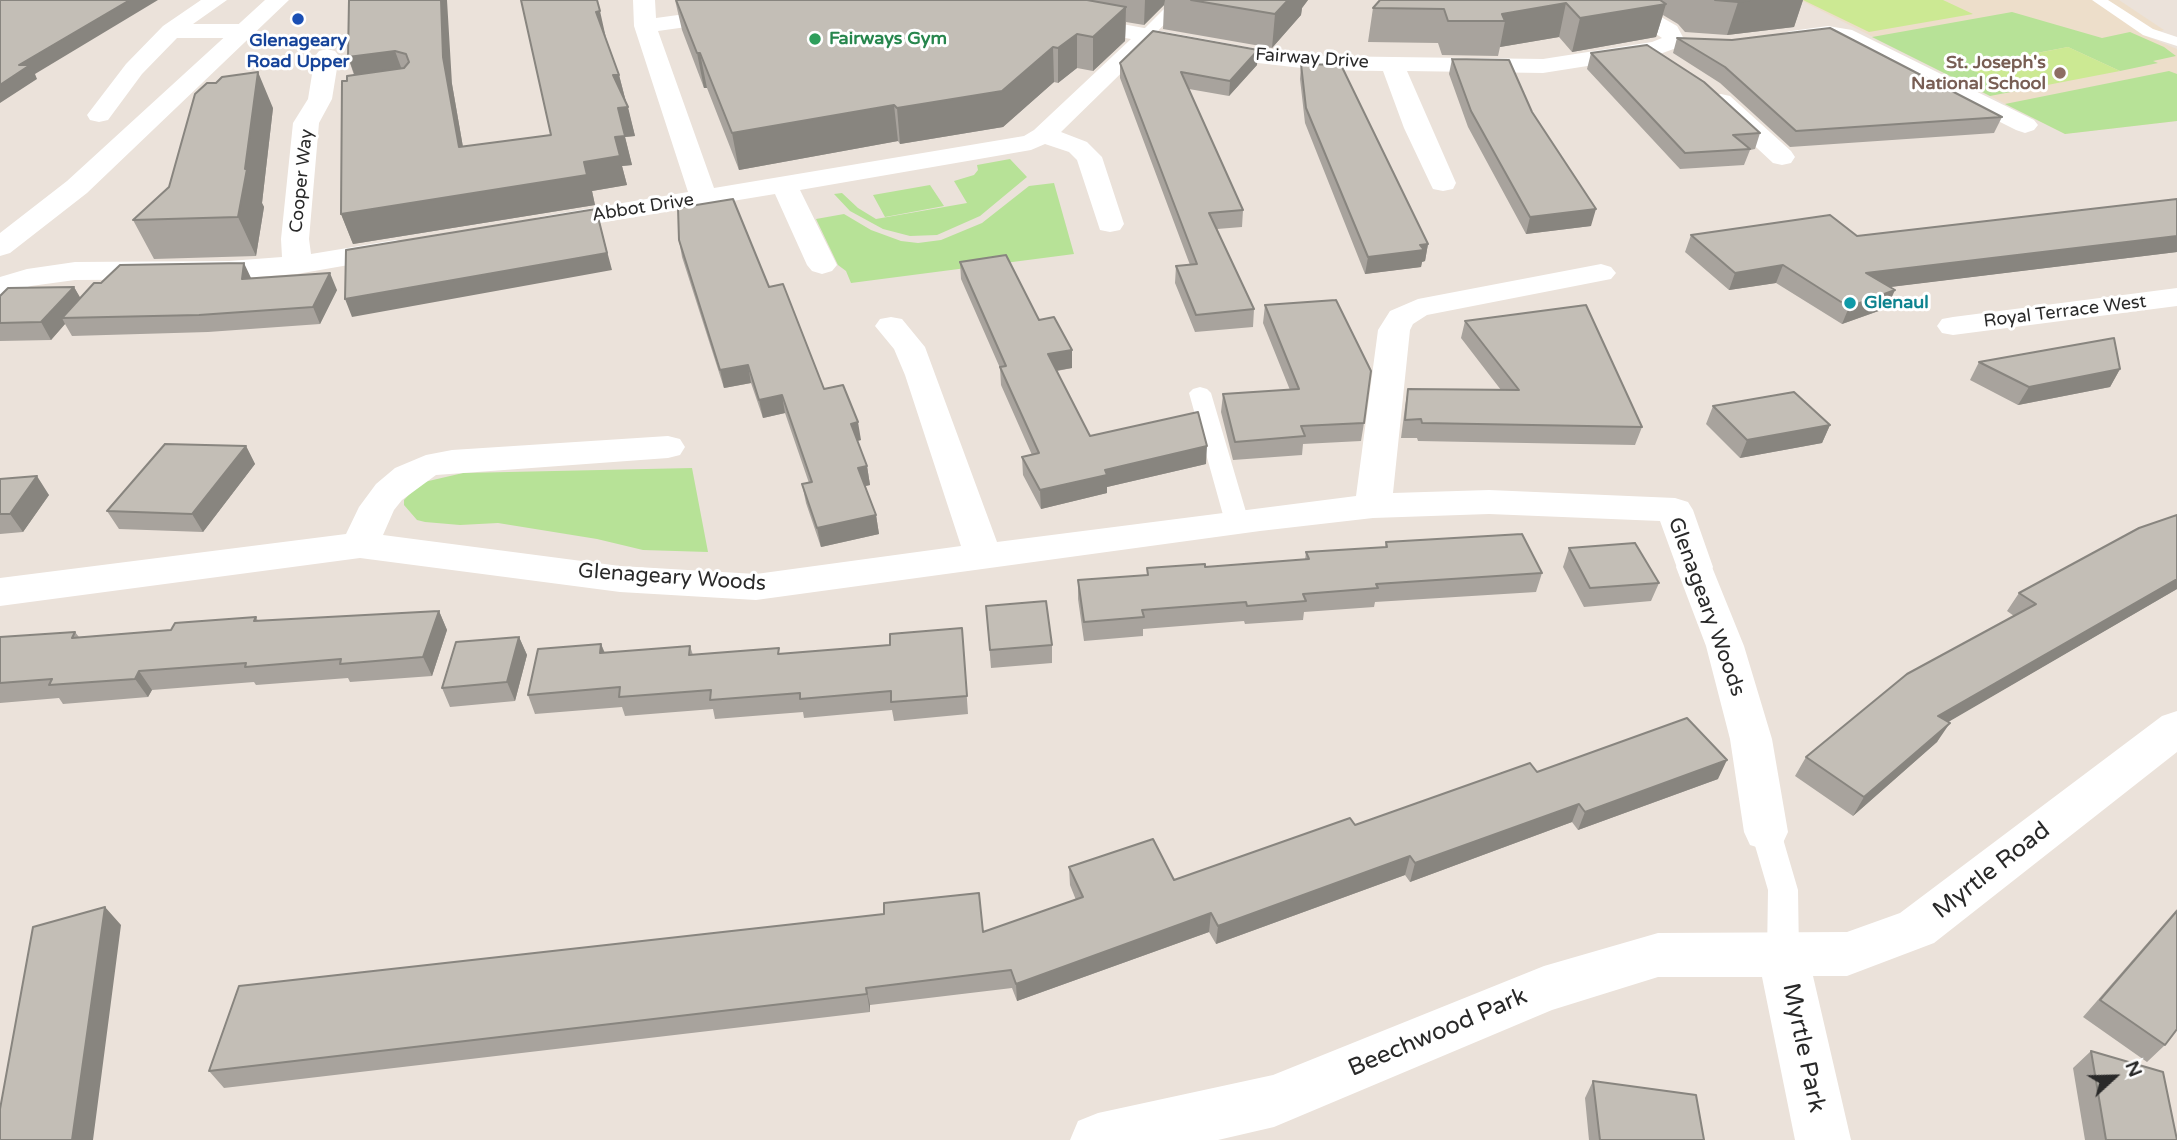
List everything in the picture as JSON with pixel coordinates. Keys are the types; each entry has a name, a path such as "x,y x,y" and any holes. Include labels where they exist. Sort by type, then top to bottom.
{"street":[{"path":"99,115 134,69 171,31 216,0"},
{"path":"0,247 78,187 278,0"},
{"path":"645,13 836,0"},
{"name":"Fairway Drive","path":"986,0 1026,13 1281,59 1543,66 1648,50 1673,38 1700,42"},
{"path":"1616,0 1673,38"},
{"name":"Abbot Drive","path":"645,13 704,198"},
{"path":"171,31 243,32"},
{"path":"1769,41 1814,33 1844,36 2025,125"},
{"name":"Abbot Drive","path":"525,228 1025,144 1042,135 1134,50 1145,36"},
{"path":"1648,50 1690,76 1782,157"},
{"name":"Cooper Way","path":"297,265 295,239 306,123 332,97 327,56"},
{"name":"Fairway Drive","path":"1392,64 1417,128 1443,183"},
{"path":"1042,135 1077,147 1088,157 1110,224"},
{"path":"784,184 822,265"},
{"path":"0,286 51,274 118,270 229,270 297,265 418,246"},
{"path":"1373,506 1394,330 1401,318 1418,308 1601,272"},
{"name":"Royal Terrace West","path":"1953,326 2177,297"},
{"path":"891,326 909,347 921,375 984,557"},
{"path":"360,545 377,507 388,492 426,466 452,461 668,447"},
{"name":"Glenageary Woods","path":"0,592 360,545 620,579 755,587 1373,506 1489,502 1675,510 1693,567 1725,646 1751,738 1766,832"},
{"name":"Myrtle Road","path":"1783,955 1847,954 1917,928 2177,728"},
{"name":"Beechwood Park","path":"1098,1140 1274,1101 1544,989 1658,955 1783,955"},
{"name":"Myrtle Park","path":"1783,955 1823,1140"}],"lane":[{"path":"1145,36 1181,0"},
{"path":"2099,0 2148,32 2177,42"},
{"path":"1200,393 1237,522"},
{"name":"Glenageary Woods","path":"1766,832 1783,890 1783,955"}],"shaded area":[{"name":"St. Joseph's National School","path":"1800,0 2119,0 2164,30 2143,35 2177,49 2177,121 2065,134"}],"green space":[{"path":"1803,0 1943,0 1973,14 1869,32"},
{"path":"2012,12 2102,38 2130,32 2164,47 2176,56 2153,61 2158,63 2120,71 2068,47 1968,66 2016,91 1990,96 1872,37"},
{"path":"2068,47 2120,71 2016,91 1966,67"},
{"path":"2169,71 2177,74 2177,121 2065,134 2005,104"},
{"path":"1010,159 1027,177 980,216 937,235 910,236 883,229 850,211 834,194 842,193 858,208 876,219 967,203 954,181 974,175 978,170 977,165"},
{"path":"1054,183 1074,254 851,283 846,271 838,265 816,219 844,214 871,230 901,241 918,243 941,240 982,223 1029,186"},
{"path":"930,185 944,206 885,217 873,195"},
{"path":"692,468 708,552 643,550 597,539 498,523 460,525 425,522 417,520 404,505 404,500 420,483 463,473"}],"building":[{"path":"0,0 130,0 19,65 30,65 0,85"},
{"path":"349,0 441,0 443,57 459,147 551,135 521,0 597,0 600,11 596,12 619,75 613,75 628,107 618,108 625,136 615,137 620,156 584,162 587,175 341,214 342,81 347,81 347,76 404,68 409,62 406,54 395,51 348,57"},
{"path":"676,0 1087,0 1126,7 1093,37 1077,34 1058,48 1053,47 1002,91 897,108 894,105 732,133"},
{"path":"1191,0 1288,0 1275,14"},
{"path":"1380,0 1660,0 1666,4 1580,18 1566,3 1502,14 1505,21 1448,21 1444,9 1373,8"},
{"path":"1715,0 1750,0 1738,2"},
{"path":"1830,28 2002,117 1796,131 1725,67 1677,38 1732,40"},
{"path":"1153,31 1258,50 1230,81 1181,72 1243,210 1209,213 1254,309 1196,315 1176,266 1197,264 1120,63"},
{"path":"1647,45 1704,82 1760,133 1733,135 1750,149 1685,153 1591,53"},
{"path":"1452,59 1509,60 1532,112 1596,209 1530,217 1471,111"},
{"path":"1301,64 1341,65 1428,244 1420,245 1424,250 1368,257 1306,108"},
{"path":"258,72 247,169 238,217 133,220 169,187 195,94 207,83 216,83 222,77"},
{"path":"733,199 769,287 783,284 824,389 843,385 858,422 851,424 867,466 858,468 876,515 817,528 802,484 812,482 782,395 759,400 748,365 720,370 679,240 678,208"},
{"path":"2177,199 2177,236 1866,273 1895,290 1849,307 1783,265 1735,273 1691,235 1830,215 1857,236"},
{"path":"596,209 607,253 345,299 346,250"},
{"path":"1006,255 1039,320 1054,317 1072,350 1048,354 1090,436 1198,412 1207,446 1105,470 1107,475 1040,490 1022,457 1039,453 1000,367 1006,366 960,262"},
{"path":"244,263 242,279 330,273 313,307 199,315 62,318 94,283 101,283 120,265"},
{"path":"74,287 41,322 0,323 0,296 8,288"},
{"path":"1336,300 1371,371 1364,423 1301,426 1305,436 1235,442 1223,394 1299,389 1265,305"},
{"path":"1586,305 1642,427 1422,423 1421,419 1405,420 1408,389 1519,390 1465,321"},
{"path":"2114,338 2120,369 2029,387 1979,362"},
{"path":"1794,392 1830,425 1747,440 1713,406"},
{"path":"165,444 246,446 192,514 107,511"},
{"path":"37,476 10,514 0,514 0,479"},
{"path":"2177,515 2177,579 1938,716 1950,723 1864,797 1806,757 1907,674 2036,604 2019,593 2139,528"},
{"path":"1522,534 1542,573 1376,584 1378,588 1303,594 1306,601 1247,606 1246,602 1142,610 1144,617 1084,622 1078,580 1148,575 1147,568 1205,564 1205,567 1309,559 1306,552 1387,547 1386,542"},
{"path":"1635,543 1659,583 1590,588 1569,548"},
{"path":"1046,601 1052,645 990,650 986,606"},
{"path":"439,611 423,657 340,664 341,659 245,667 246,663 139,671 135,679 49,685 52,679 0,683 0,637 75,632 72,638 171,630 175,623 256,617 254,621"},
{"path":"962,628 967,696 891,702 891,691 800,699 800,693 710,700 711,690 619,697 620,687 528,695 538,649 601,644 600,653 690,646 689,655 779,648 778,654 890,645 890,634"},
{"path":"519,637 507,682 442,688 456,642"},
{"path":"1687,718 1727,760 1585,812 1579,804 1415,863 1410,856 1218,926 1211,913 1016,984 1011,970 866,988 867,994 209,1071 239,986 884,914 884,903 979,893 983,932 1083,897 1069,867 1153,839 1174,880 1350,818 1355,825 1530,763 1537,772"},
{"path":"105,907 72,1140 0,1140 0,1109 33,927"},
{"path":"2177,911 2177,1029 2165,1045 2100,1000"},
{"path":"2091,1051 2163,1072 2177,1140 2106,1140"},
{"path":"1593,1081 1696,1095 1704,1140 1600,1140"}],"place":[{"name":"Glenageary Road Upper","path":"298,19"},
{"name":"Fairways Gym","path":"815,39"},
{"name":"St. Joseph's National School","path":"2060,73"},
{"name":"Glenaul","path":"1850,303"}]}
